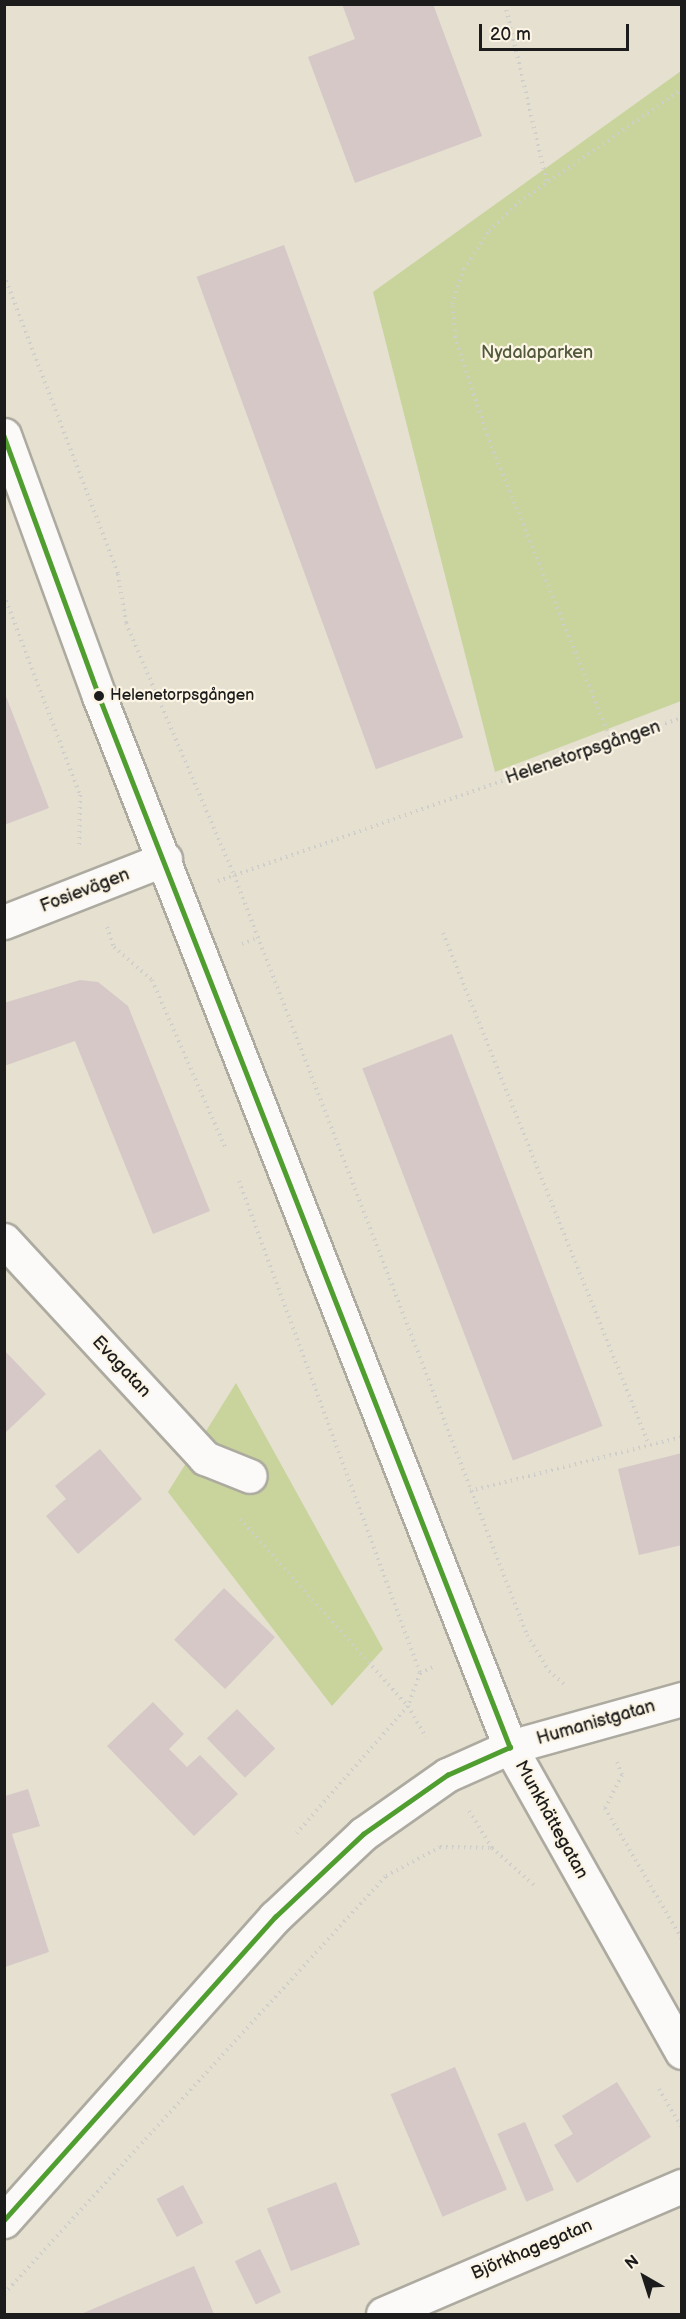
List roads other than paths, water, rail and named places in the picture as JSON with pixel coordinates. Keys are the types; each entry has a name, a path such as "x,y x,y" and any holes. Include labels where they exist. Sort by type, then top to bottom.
{"main road":[{"name":"Munkhättegatan","path":"4,435 165,859 510,1747 681,2052"},
{"name":"Fosievägen","path":"4,922 165,859"},
{"name":"Evagatan","path":"4,1240 205,1458 250,1476"},
{"name":"Humanistgatan","path":"4,2221 275,1917 363,1834 447,1775 510,1747 681,1699"},
{"name":"Björkhagegatan","path":"383,2314 681,2186"}],"place":[{"name":"Helenetorpsgången","path":"99,696"}],"park label":[{"name":"Nydalaparken","path":"537,353"}]}
